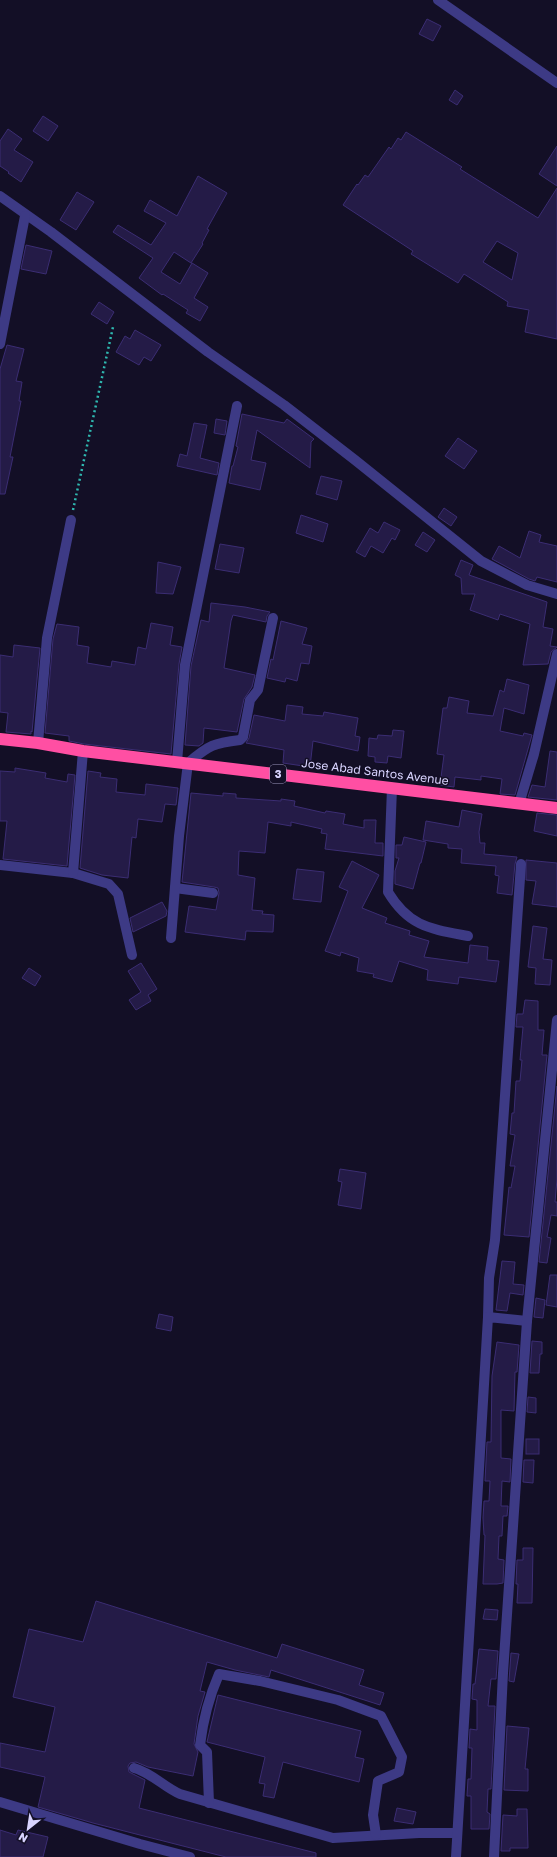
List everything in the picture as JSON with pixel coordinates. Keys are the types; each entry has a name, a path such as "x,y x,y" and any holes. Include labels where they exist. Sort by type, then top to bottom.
{"highway":[{"name":"Jose Abad Santos Avenue","path":"0,739 38,743 83,751 557,808"}],"street":[{"path":"438,0 557,82"},
{"path":"0,196 25,216 51,232 208,352 290,410 356,460 481,561 527,585 557,594"},
{"path":"0,344 25,216"},
{"path":"171,938 182,762 185,665 237,406"},
{"path":"38,743 47,638 71,520"},
{"path":"182,762 212,745 240,740 243,737 250,700 258,690 273,618"},
{"path":"520,804 534,754 557,654"},
{"path":"73,873 83,751"},
{"path":"392,788 388,892 396,905 413,920 432,930 468,936"},
{"path":"456,1857 489,1278 495,1240 521,864"},
{"path":"0,865 73,873 109,884 118,894 132,956"},
{"path":"175,888 213,892"},
{"path":"494,1857 503,1673 527,1321 557,1020"},
{"path":"488,1316 527,1321"},
{"path":"209,1803 207,1752 200,1745 211,1692 219,1674 246,1678 338,1700 381,1716 402,1757 402,1764 399,1772 378,1781 373,1815 376,1835"},
{"path":"134,1768 145,1771 170,1789 209,1803 333,1838 376,1835 457,1833"},
{"path":"0,1802 140,1844 190,1857"}],"path":[{"path":"71,520 113,327"}],"building":[{"path":"427,19 441,26 433,41 419,34"},
{"path":"455,90 463,96 457,105 449,100"},
{"path":"43,116 58,126 48,141 33,131"},
{"path":"8,129 22,139 14,150 33,162 21,182 0,166 0,141"},
{"path":"406,132 462,167 460,169 538,218 557,188 557,339 525,332 529,310 507,306 508,302 464,274 458,283 411,254 413,251 343,205 365,175 368,177 389,147 391,149 398,138 401,140","holes":["497,241 518,253 512,280 483,262"]},
{"path":"557,146 557,186 539,174"},
{"path":"198,176 227,193 207,229 209,230 202,243 203,244 191,263 174,252 161,272 180,284 192,263 208,273 194,298 208,307 200,321 186,313 188,310 163,294 162,295 139,278 153,258 113,232 118,225 151,245 166,223 144,211 150,200 177,216"},
{"path":"77,192 94,202 76,230 60,220"},
{"path":"26,245 52,251 46,274 21,269"},
{"path":"99,302 114,312 107,324 91,314"},
{"path":"135,330 161,345 151,361 144,357 139,365 116,352 125,336 130,339"},
{"path":"7,345 24,349 16,381 22,382 19,401 21,401 10,457 13,457 5,494 0,494 0,369"},
{"path":"242,414 284,423 287,419 314,439 311,442 310,468 257,430 251,460 266,463 260,490 229,483 232,466 238,447 236,446"},
{"path":"216,419 227,421 225,435 214,433"},
{"path":"194,423 207,425 200,458 219,463 217,475 177,466 180,454 187,456"},
{"path":"458,438 477,451 464,469 445,456"},
{"path":"321,476 342,481 337,500 316,494"},
{"path":"444,508 457,517 451,526 438,517"},
{"path":"301,515 328,524 323,542 296,533"},
{"path":"384,522 400,530 395,540 392,538 383,553 371,546 365,557 356,552 370,528 378,533"},
{"path":"529,531 541,535 539,542 557,546 557,582 537,577 535,581 529,579 492,559 499,546 520,558"},
{"path":"423,532 435,540 427,552 415,545"},
{"path":"220,544 244,548 239,573 215,569"},
{"path":"461,560 473,565 469,575 547,602 543,627 553,629 550,646 557,647 551,652 548,664 523,665 530,624 500,614 498,620 470,610 475,594 462,594 461,578 455,575"},
{"path":"158,562 181,567 173,594 156,593"},
{"path":"211,603 270,612 267,616 266,622 233,615 231,621 224,668 255,675 252,687 244,699 237,732 204,728 203,743 199,746 185,745 191,666 201,620 209,622"},
{"path":"281,621 307,628 302,644 312,646 309,664 301,663 297,681 286,678 285,682 267,678 271,659 273,660"},
{"path":"151,623 173,627 170,645 182,647 179,664 171,754 84,744 69,741 69,736 45,733 53,639 57,624 79,627 77,645 89,647 87,663 111,667 112,661 135,665 138,647 146,649"},
{"path":"14,645 40,648 31,734 6,732 8,713 0,712 0,655 13,657"},
{"path":"507,679 529,685 524,714 504,708 500,731 523,736 524,733 532,735 515,795 500,794 502,779 481,776 481,780 455,777 454,787 440,785 444,755 437,754 443,708 447,708 449,697 469,701 467,713 493,716 500,690 504,692"},
{"path":"287,705 303,707 302,714 323,716 324,712 358,718 355,736 360,737 358,751 313,741 310,767 283,763 284,750 246,743 249,738 254,715 285,721"},
{"path":"393,730 404,731 401,758 388,756 387,763 375,762 375,757 368,756 369,738 377,739 378,735 392,736"},
{"path":"550,751 557,752 557,800 528,797 532,785 545,787"},
{"path":"15,768 46,773 45,778 67,782 68,774 75,775 67,866 3,859 7,821 0,821 0,771 15,772"},
{"path":"88,771 101,773 100,777 117,779 116,792 145,795 146,784 178,788 176,805 165,804 162,822 138,819 136,838 132,837 128,878 102,875 80,868"},
{"path":"191,793 223,796 223,793 236,794 236,798 281,801 281,799 295,801 294,806 325,813 326,811 345,814 343,824 364,828 364,820 376,820 375,843 383,843 383,856 325,849 327,834 321,833 322,829 291,822 291,826 268,822 265,853 239,851 238,875 255,878 252,910 263,911 262,914 274,915 273,932 246,931 245,940 185,932 189,906 216,910 219,893 218,888 182,882"},
{"path":"462,810 482,814 479,832 480,843 485,843 484,854 517,857 512,895 497,893 499,876 495,875 496,866 461,863 462,849 448,848 448,844 423,840 426,821 459,827"},
{"path":"537,813 557,815 557,836 534,831"},
{"path":"404,837 426,842 413,889 395,884 395,871 399,858 396,858 396,845 402,845"},
{"path":"526,860 557,863 557,907 532,904 536,881 526,880"},
{"path":"352,861 379,875 362,908 387,918 385,923 410,931 409,935 429,941 424,957 468,963 470,945 488,947 487,960 499,961 496,982 459,977 458,984 427,980 428,970 399,961 392,982 373,977 374,974 357,971 359,958 341,952 340,956 325,951 348,891 339,887"},
{"path":"297,869 324,872 321,902 293,899"},
{"path":"162,902 167,911 166,916 133,932 130,918"},
{"path":"533,926 547,928 543,959 552,960 550,985 535,984 536,968 528,967"},
{"path":"141,963 157,989 148,995 151,1001 136,1010 129,1000 141,992 128,971"},
{"path":"29,968 41,976 35,986 22,978"},
{"path":"525,1000 538,1001 538,1030 544,1030 542,1055 547,1055 529,1237 504,1235 509,1187 511,1188 515,1166 510,1166 515,1135 510,1134 512,1113 514,1113 516,1081 520,1081 522,1060 520,1060 523,1027 516,1027 517,1014 523,1014"},
{"path":"557,1086 557,1179 555,1202 557,1202 557,1216 551,1215 547,1237 551,1238 547,1263 539,1262"},
{"path":"340,1169 366,1173 361,1209 338,1205 342,1182 338,1181"},
{"path":"502,1261 515,1262 513,1284 524,1285 523,1295 510,1293 507,1311 496,1310"},
{"path":"550,1275 557,1275 557,1307 546,1305"},
{"path":"536,1298 545,1300 543,1318 534,1317"},
{"path":"159,1314 173,1317 171,1331 156,1328"},
{"path":"532,1341 542,1342 539,1373 530,1373"},
{"path":"497,1342 519,1345 517,1372 515,1372 514,1411 501,1410 501,1458 511,1459 510,1482 502,1481 501,1506 508,1506 507,1516 503,1516 502,1536 499,1536 498,1559 504,1560 503,1583 483,1584 485,1535 483,1518 484,1501 489,1501 490,1481 485,1481 487,1442 491,1442 492,1376"},
{"path":"528,1397 536,1398 536,1413 527,1412"},
{"path":"526,1439 539,1439 539,1454 526,1454"},
{"path":"524,1460 534,1460 533,1483 523,1482"},
{"path":"523,1548 533,1548 532,1603 517,1603 517,1560 523,1560"},
{"path":"96,1601 277,1658 282,1644 364,1670 359,1685 384,1693 380,1705 271,1670 269,1677 207,1662 200,1691 205,1692 198,1716 194,1744 198,1752 193,1776 148,1767 136,1762 130,1763 128,1766 129,1772 145,1780 139,1808 316,1853 316,1857 226,1857 93,1823 38,1807 45,1777 0,1767 0,1743 45,1752 55,1707 13,1697 29,1629 83,1642"},
{"path":"485,1609 498,1610 497,1620 483,1619"},
{"path":"479,1649 498,1651 496,1679 491,1679 488,1706 495,1706 491,1789 488,1789 487,1812 490,1814 489,1829 471,1829 471,1796 467,1796 468,1779 471,1779 472,1748 469,1748 470,1729 477,1730 477,1700 472,1699"},
{"path":"511,1653 519,1654 514,1682 509,1681"},
{"path":"218,1695 361,1731 355,1757 364,1759 359,1782 283,1762 274,1798 263,1796 265,1784 259,1783 265,1757 207,1742"},
{"path":"507,1726 529,1728 525,1769 528,1769 528,1791 504,1790"},
{"path":"397,1808 416,1812 413,1824 394,1821"},
{"path":"517,1809 527,1809 528,1848 510,1848 510,1851 501,1851 503,1815 517,1816"},
{"path":"0,1830 16,1835 18,1830 48,1837 43,1857 0,1857"}]}
